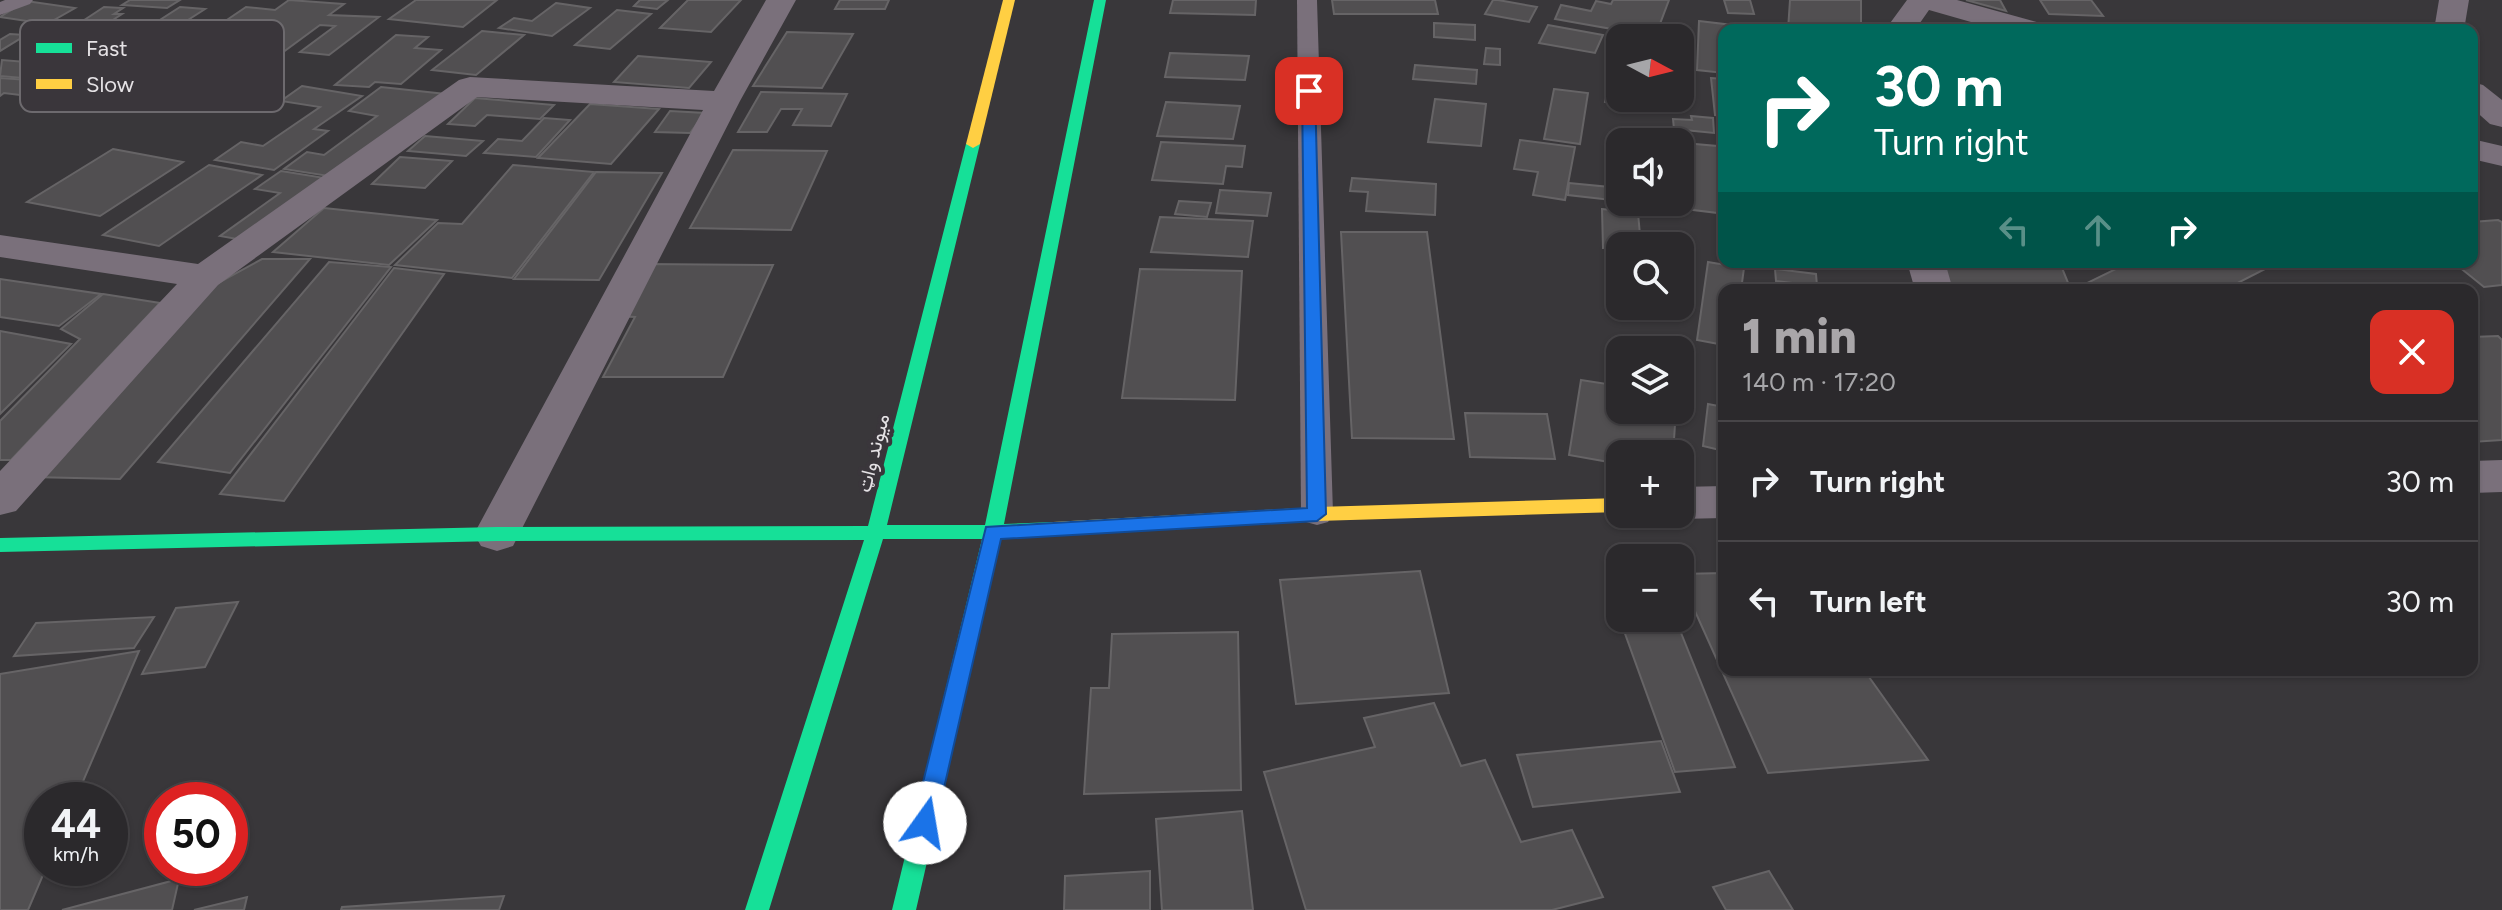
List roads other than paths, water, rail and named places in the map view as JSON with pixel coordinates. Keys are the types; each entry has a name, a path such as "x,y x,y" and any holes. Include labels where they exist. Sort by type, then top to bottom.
{"main road":[{"name":"میوند واټ","path":"757,910 876,532 1009,0"},
{"path":"904,910 993,532 1100,0"},
{"path":"0,545 497,534 993,532 1317,514 1606,505"}],"street":[{"path":"497,534 724,101 781,0"},
{"path":"1905,24 1923,0 2011,24"},
{"path":"2450,24 2454,0"},
{"path":"0,499 205,277 470,87 724,101"},
{"path":"2478,97 2502,117"},
{"path":"2478,150 2502,156"},
{"path":"0,246 205,277"},
{"path":"2478,477 2502,476"},
{"path":"1694,503 1718,502"}],"lane":[{"path":"0,9 23,0"},
{"path":"1307,0 1317,514"}]}
